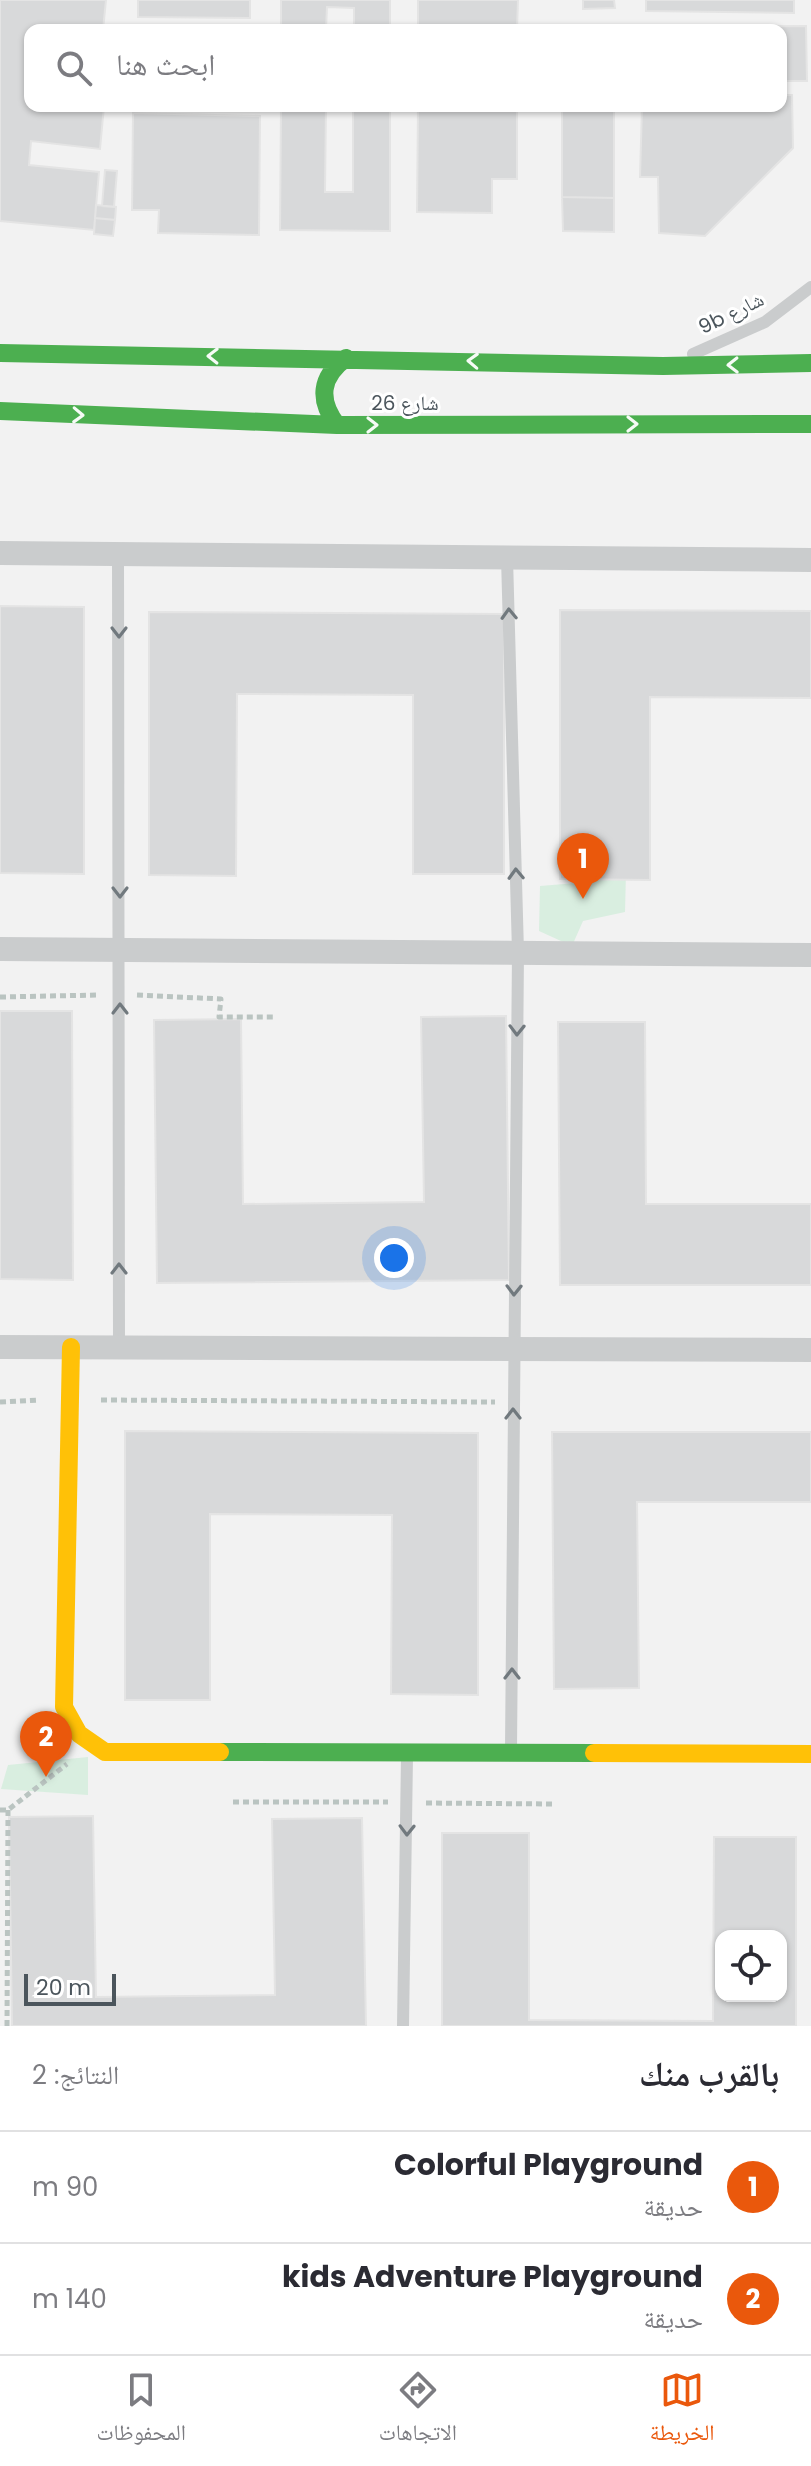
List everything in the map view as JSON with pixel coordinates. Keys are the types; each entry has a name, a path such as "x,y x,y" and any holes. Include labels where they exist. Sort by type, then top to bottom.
{"street":[{"path":"0,353 663,366 811,363"},
{"path":"337,425 329,417 322,394 329,372 346,358"},
{"name":"شارع 26","path":"0,411 337,425 811,424"},
{"path":"0,553 811,560"},
{"path":"0,949 811,955"},
{"path":"0,1347 811,1350"},
{"path":"71,1347 64,1707 78,1736 90,1745 105,1752 811,1754"}],"lane":[{"name":"9b شارع","path":"663,366 765,322 811,287"},
{"path":"118,554 119,1347"},
{"path":"507,558 518,952 511,1752"},
{"path":"403,2026 407,1752"}],"path":[{"path":"0,1402 70,1399 237,1403 513,1402"},
{"path":"0,1810 8,1810 90,1745"},
{"path":"7,2026 8,1810"}],"green space":[{"path":"581,860 626,872 625,912 583,921 572,946 539,931 540,886 576,883"},
{"path":"88,1757 88,1795 1,1789 8,1765"}],"building":[{"path":"0,0 106,0 104,24 24,24 24,112 103,112 100,149 31,141 29,165 99,172 94,230 0,221"},
{"path":"138,0 250,0 250,18 138,17"},
{"path":"281,0 390,0 390,24 354,24 354,8 327,7 326,24 281,24"},
{"path":"418,0 518,0 517,24 418,24"},
{"path":"583,0 614,0 615,8 583,9"},
{"path":"646,0 794,0 794,13 646,11"},
{"path":"787,26 806,26 807,81 787,81"},
{"path":"787,95 792,95 793,148 705,236 659,233 658,177 640,177 642,112 787,112"},
{"path":"281,112 326,112 325,192 353,192 353,112 390,112 390,231 280,230"},
{"path":"418,112 517,112 517,179 492,179 492,213 417,212"},
{"path":"562,112 614,112 614,198 562,197"},
{"path":"133,113 260,116 259,235 158,233 159,210 132,210"},
{"path":"105,170 117,171 114,207 102,206"},
{"path":"562,197 614,198 614,232 563,231"},
{"path":"96,205 116,207 115,220 95,218"},
{"path":"95,218 115,220 113,236 94,234"},
{"path":"0,606 84,607 84,874 0,873"},
{"path":"560,610 811,611 811,698 650,697 650,880 560,879"},
{"path":"149,612 504,614 504,874 413,874 413,695 237,694 236,876 149,875"},
{"path":"0,1011 72,1011 73,1280 0,1279"},
{"path":"506,1016 509,1280 157,1283 154,1020 241,1019 243,1204 424,1202 421,1017"},
{"path":"558,1022 645,1022 646,1204 811,1204 811,1285 560,1285"},
{"path":"125,1431 478,1433 478,1695 391,1694 392,1515 210,1514 210,1700 125,1700"},
{"path":"552,1432 811,1432 811,1502 637,1502 639,1688 554,1689"},
{"path":"93,1816 96,1997 275,1995 272,1819 362,1818 366,2026 12,2026 9,1817"},
{"path":"442,1833 529,1833 529,2020 713,2021 714,1837 796,1837 796,2026 442,2026"}],"traffic: fast":[{"path":"0,353 663,366 811,363"},
{"path":"337,425 327,407 325,389 331,373 346,358"},
{"path":"0,411 337,425 811,424"},
{"path":"220,1752 594,1753"}],"traffic: slow":[{"path":"71,1347 64,1707 79,1734 105,1752 220,1752"},
{"path":"594,1753 811,1754"}],"place":[{"name":"Colorful Playground","path":"583,899"},
{"name":"kids Adventure Playground","path":"46,1777"}]}
